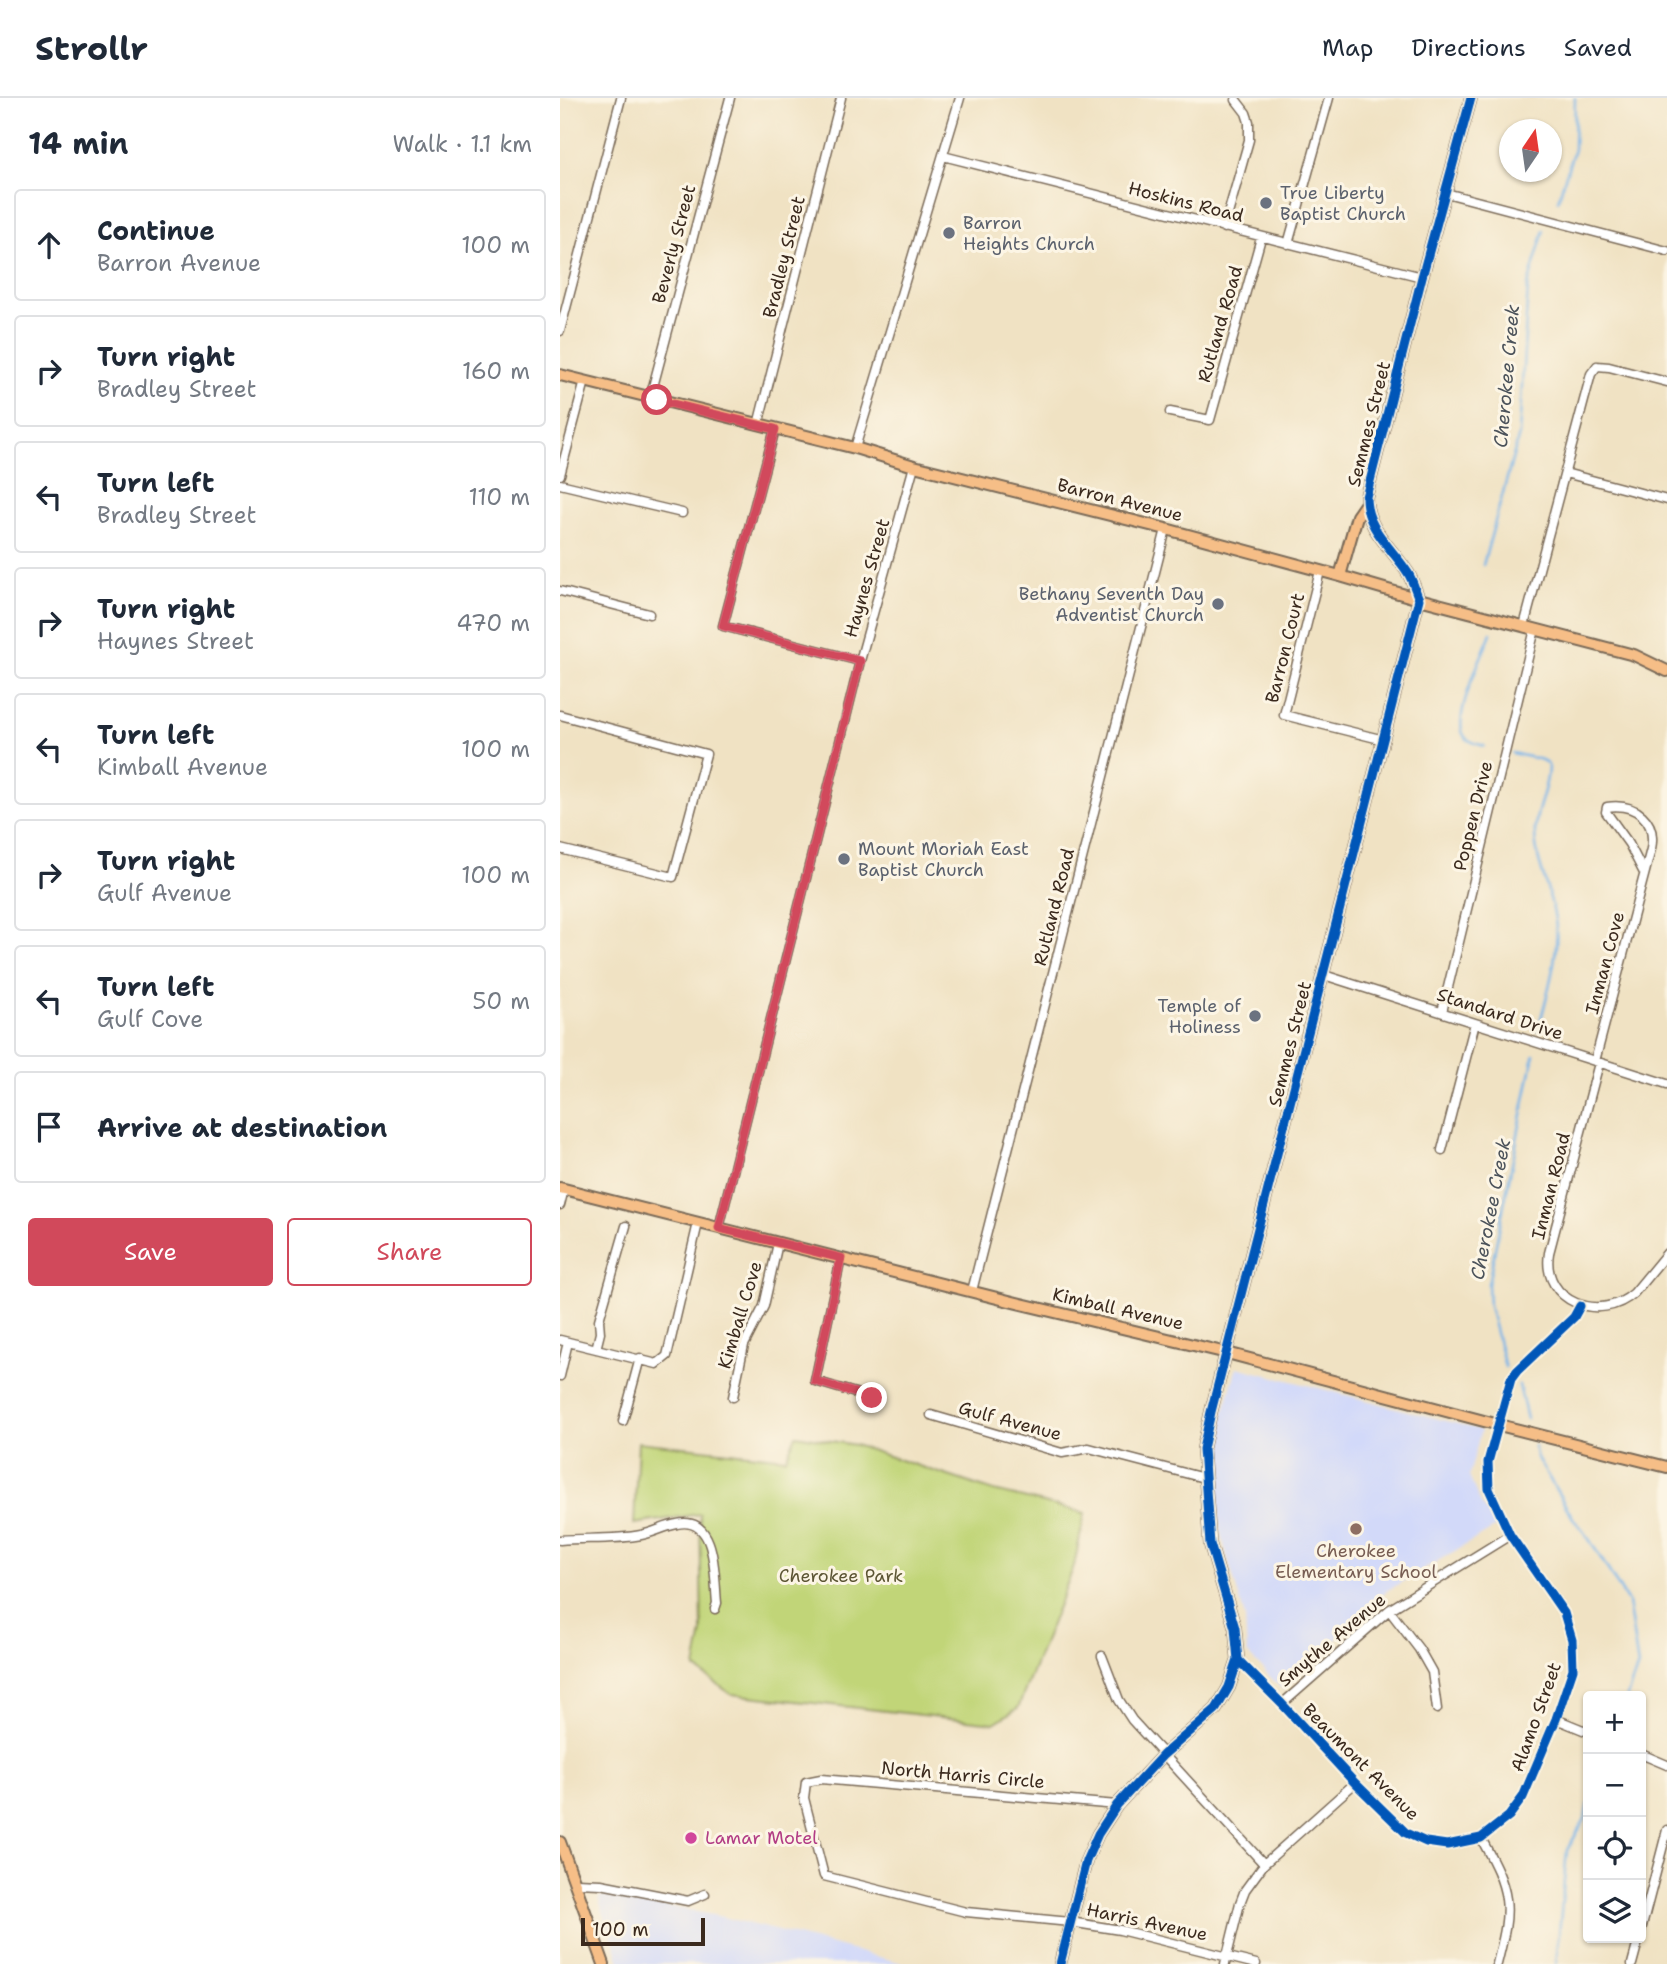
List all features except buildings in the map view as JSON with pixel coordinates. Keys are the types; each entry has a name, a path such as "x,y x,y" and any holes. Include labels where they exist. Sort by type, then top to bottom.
{"main road":[{"name":"Semmes Street","path":"1340,576 1357,516 1366,503 1422,277 1471,98"},
{"name":"Barron Avenue","path":"560,374 1166,529 1634,655 1667,671"},
{"name":"Semmes Street","path":"1059,1964 1086,1861 1098,1835 1117,1805 1163,1755 1216,1709 1229,1687 1238,1660 1235,1628 1210,1544 1204,1478 1205,1437 1419,599 1409,575 1375,531 1366,503"},
{"name":"Kimball Avenue","path":"562,1188 972,1292 1227,1353 1667,1467"},
{"path":"560,1842 604,1964"}],"street":[{"path":"560,331 621,98"},
{"name":"Beverly Street","path":"650,398 730,98"},
{"name":"Bradley Street","path":"758,425 841,98"},
{"path":"855,448 960,98"},
{"path":"1288,244 1329,98"},
{"path":"1224,228 1250,140 1246,113 1236,99"},
{"name":"Hoskins Road","path":"943,156 1422,277"},
{"path":"1446,193 1667,251"},
{"name":"Rutland Road","path":"1170,412 1210,420 1261,238"},
{"name":"Poppen Drive","path":"1442,1012 1529,627 1591,374 1595,364 1667,382"},
{"path":"560,475 586,381"},
{"path":"775,429 723,626 860,661"},
{"name":"Haynes Street","path":"719,1228 860,661 914,466"},
{"path":"1565,473 1667,500"},
{"path":"560,484 682,513"},
{"name":"Rutland Road","path":"972,1292 1166,529"},
{"name":"Barron Court","path":"1320,571 1284,715 1384,740"},
{"path":"560,591 649,614"},
{"path":"560,715 706,754 673,877 560,849"},
{"name":"Inman Cove","path":"1597,1062 1652,843 1650,825 1643,816 1614,806 1607,807 1606,812 1644,873"},
{"name":"Standard Drive","path":"1324,975 1667,1084"},
{"path":"1442,1150 1475,1023"},
{"name":"Inman Road","path":"1580,1306 1562,1294 1553,1280 1548,1260 1597,1062"},
{"path":"560,1205 562,1188"},
{"path":"560,1376 564,1341 657,1364 667,1356 698,1223"},
{"path":"596,1349 600,1333 599,1320 626,1226"},
{"name":"Kimball Cove","path":"733,1397 744,1345 764,1306 778,1243"},
{"path":"1580,1306 1614,1304 1628,1298 1667,1253"},
{"path":"841,1258 815,1381 872,1398"},
{"name":"Alamo Street","path":"1481,1838 1509,1816 1523,1797 1556,1719 1573,1669 1572,1640 1564,1612 1510,1535 1489,1489 1488,1462 1510,1379 1574,1317 1580,1306"},
{"path":"623,1421 640,1359"},
{"name":"Gulf Avenue","path":"931,1415 1062,1453 1089,1448 1204,1478"},
{"path":"560,1540 641,1535 678,1523 695,1525 704,1532 709,1541 717,1603 715,1609"},
{"name":"Smythe Avenue","path":"1282,1704 1389,1610 1510,1535"},
{"path":"1389,1610 1419,1648 1432,1672 1437,1709"},
{"path":"1102,1656 1119,1700 1132,1720 1264,1864"},
{"name":"Beaumont Avenue","path":"1238,1660 1354,1783 1406,1833 1426,1842 1447,1845 1481,1838"},
{"path":"1556,1719 1583,1730"},
{"path":"1646,1756 1667,1765"},
{"name":"North Harris Circle","path":"824,1876 803,1798 806,1782 821,1779 1117,1805"},
{"path":"1226,1960 1245,1890 1264,1864 1354,1783"},
{"path":"1646,1911 1667,1829"},
{"path":"1481,1838 1499,1872 1506,1899 1505,1931 1497,1964"},
{"name":"Harris Avenue","path":"824,1876 966,1912 1070,1922 1120,1930 1226,1960 1256,1964"},
{"path":"576,1883 601,1884 688,1901 705,1895"},
{"path":"1632,1964 1638,1943"}],"shaded area":[{"name":"Cherokee Elementary School","path":"1237,1367 1481,1430 1469,1476 1479,1500 1496,1527 1388,1590 1283,1690 1247,1653 1245,1618 1220,1531 1217,1479 1219,1428"},
{"path":"609,1894 727,1918 906,1964 621,1964 598,1898"}],"green space":[{"name":"Cherokee Park","path":"796,1435 855,1445 994,1491 1085,1513 1074,1566 1018,1708 994,1723 731,1694 695,1668 702,1632 700,1514 634,1524 638,1442 786,1458"}],"waterway":[{"name":"Cherokee Creek","path":"1558,200 1574,149 1575,98"},
{"name":"Cherokee Creek","path":"1483,565 1519,435 1528,285 1544,230"},
{"name":"Cherokee Creek","path":"1484,746 1465,737 1462,716 1470,686 1491,633"},
{"name":"Cherokee Creek","path":"1512,753 1542,760 1548,765 1547,781 1536,821 1535,840 1555,919 1556,946 1538,1031"},
{"name":"Cherokee Creek","path":"1505,1367 1489,1306 1488,1284 1534,1055"},
{"name":"Cherokee Creek","path":"1519,1385 1527,1419"},
{"name":"Cherokee Creek","path":"1534,1446 1537,1458 1573,1518 1628,1602 1638,1666 1629,1691"},
{"name":"Cherokee Creek","path":"1556,1964 1567,1850 1585,1817"}],"cycle path":[{"path":"1060,1964 1086,1861 1098,1834 1117,1805 1163,1755 1216,1709 1229,1687 1238,1660 1235,1628 1210,1544 1203,1449 1419,599 1408,573 1375,529 1370,519 1366,497 1471,98"},
{"path":"1238,1660 1406,1833 1426,1842 1447,1845 1481,1838 1509,1816 1523,1797 1556,1719 1573,1669 1572,1640 1564,1613 1510,1535 1489,1489 1488,1462 1511,1379 1574,1317 1580,1306"}],"place":[{"name":"True Liberty Baptist Church","path":"1266,203"},
{"name":"Barron Heights Church","path":"949,233"},
{"name":"Bethany Seventh Day Adventist Church","path":"1218,604"},
{"name":"Mount Moriah East Baptist Church","path":"844,859"},
{"name":"Temple of Holiness","path":"1255,1016"},
{"name":"Cherokee Elementary School","path":"1356,1529"},
{"name":"Lamar Motel","path":"691,1838"}],"route":[{"path":"657,400 775,429 723,626 860,661 719,1228 841,1258 815,1381 872,1398"}]}
